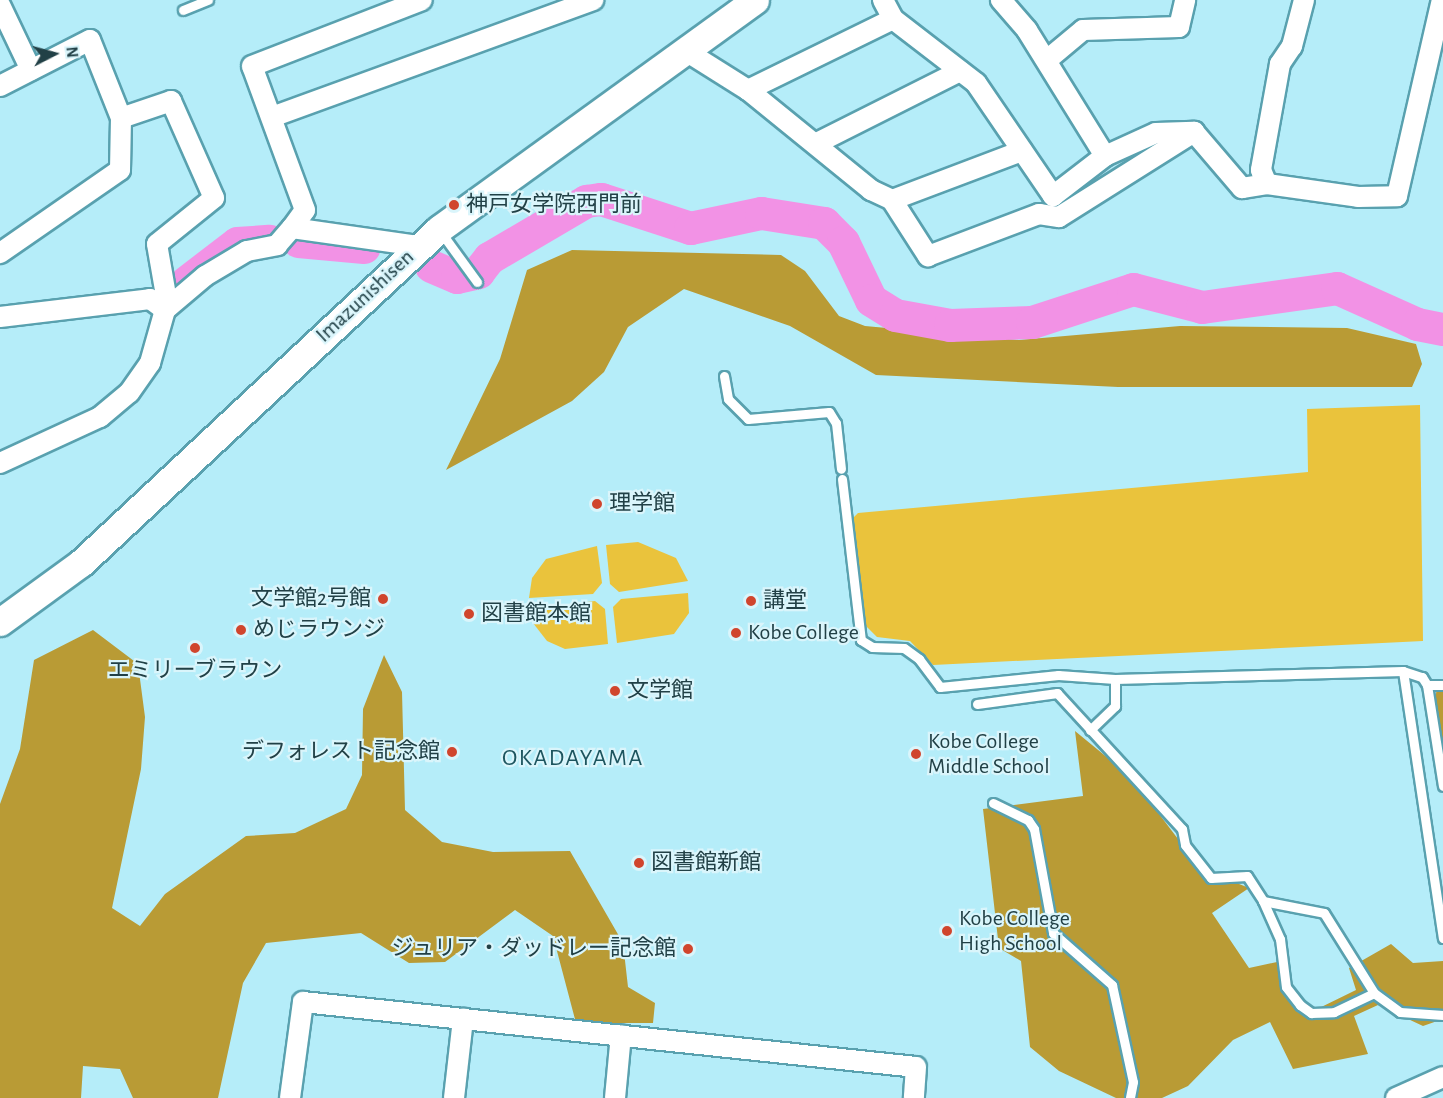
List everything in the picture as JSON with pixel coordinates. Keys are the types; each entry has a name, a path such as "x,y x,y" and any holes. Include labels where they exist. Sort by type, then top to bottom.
{"street":[{"path":"167,308 205,276 247,251 277,245 305,210 252,66 422,0"},
{"path":"272,117 593,0"},
{"name":"Imazunishisen","path":"0,622 81,563 429,238 755,0"},
{"path":"883,0 893,19 976,83 1053,196 1105,156 1156,133 1194,132"},
{"path":"1001,0 1047,60 1105,156"},
{"path":"1047,60 1083,30 1179,27 1185,0"},
{"path":"1267,184 1261,170 1280,64 1292,46 1304,0"},
{"path":"1194,132 1242,188 1267,184 1359,197 1396,196 1442,0"},
{"path":"0,5 31,70"},
{"path":"748,90 893,19"},
{"path":"0,86 90,40 121,118 120,170 0,253"},
{"path":"686,51 748,90 817,143 871,190 892,200 928,256 1039,214 1059,217 1194,132"},
{"path":"817,143 960,71"},
{"path":"0,463 100,417 129,393 150,363 167,308 157,244 214,198 171,101 121,118"},
{"path":"892,200 1022,151"},
{"path":"292,228 429,238"},
{"path":"0,318 150,298 167,308"},
{"path":"290,1098 303,1002 916,1067 914,1098"},
{"path":"454,1098 463,1018"},
{"path":"615,1098 621,1035"},
{"path":"1396,1098 1443,1077"}],"lane":[{"path":"183,10 208,0"},
{"path":"429,238 465,264 477,282"},
{"path":"724,376 728,399 748,419 829,412 836,423 861,640 872,647 904,648 919,659 939,687 1058,675 1115,679 1403,671 1422,677 1427,685 1443,786"},
{"path":"1403,671 1443,938"},
{"path":"1058,675 1057,693 1182,830 1185,845 1211,878 1247,876 1263,901 1280,939 1286,987 1300,1005 1311,1013 1334,1012 1374,993"},
{"path":"1090,730 1114,706 1115,679"},
{"path":"1427,685 1443,685"},
{"path":"977,704 1057,693"},
{"path":"993,803 1028,820 1034,830 1053,933 1112,985 1133,1082 1130,1098"},
{"path":"1263,901 1324,914 1374,993 1400,1012 1422,1018 1443,1015"}],"shaded area":[{"path":"572,250 781,255 805,271 839,316 865,326 1019,340 1180,326 1347,328 1416,344 1422,364 1412,387 1118,387 876,375 790,326 684,289 628,327 604,372 572,401 446,470 500,359 527,270"},
{"path":"1420,405 1423,641 933,665 910,641 877,637 866,626 853,518 858,513 1308,472 1307,409"},
{"path":"638,542 676,558 688,581 619,592 610,584 606,545"},
{"path":"597,546 602,583 593,594 529,598 532,578 546,559"},
{"path":"688,593 689,613 674,634 617,643 613,607 621,599"},
{"path":"595,601 605,609 608,644 565,649 547,641 533,623 535,608"},
{"path":"93,630 138,664 145,717 141,769 112,908 140,926 165,894 246,836 295,833 346,809 362,775 363,709 384,655 402,692 405,810 442,842 493,852 570,851 623,943 628,987 655,1003 653,1023 576,1023 553,936 515,910 445,962 409,963 361,933 266,943 243,983 218,1098 133,1098 120,1069 83,1066 81,1098 0,1098 0,804 20,749 34,660"},
{"path":"1437,686 1443,686 1443,750 1435,702"},
{"path":"1075,731 1131,777 1200,868 1249,888 1212,913 1249,968 1277,962 1307,1014 1356,990 1349,968 1391,944 1413,963 1443,961 1443,1019 1423,1026 1378,1005 1354,1016 1368,1054 1293,1069 1270,1022 1233,1040 1188,1086 1162,1098 1116,1098 1059,1071 1030,1047 1021,961 999,948 983,809 1083,796"}],"waterway":[{"path":"431,266 457,277 478,272 489,258 586,201 601,199 690,228 761,213 824,223 843,242 871,300 895,315 950,325 1032,322 1133,289 1202,307 1337,288 1417,324 1443,329"},
{"path":"186,282 237,243 269,241"},
{"path":"298,241 364,247"}],"place":[{"name":"神戸女学院西門前","path":"454,205"},
{"name":"理学館","path":"597,504"},
{"name":"文学館2号館","path":"383,599"},
{"name":"講堂","path":"751,601"},
{"name":"図書館本館","path":"469,614"},
{"name":"めじラウンジ","path":"241,630"},
{"name":"Kobe College","path":"736,633"},
{"name":"エミリーブラウン","path":"195,648"},
{"name":"文学館","path":"615,691"},
{"name":"デフォレスト記念館","path":"452,752"},
{"name":"Kobe College Middle School","path":"916,754"},
{"name":"図書館新館","path":"639,863"},
{"name":"Kobe College High School","path":"947,931"},
{"name":"ジュリア・ダッドレー記念館","path":"688,949"}],"district":[{"name":"OKADAYAMA","path":"573,759"}]}
